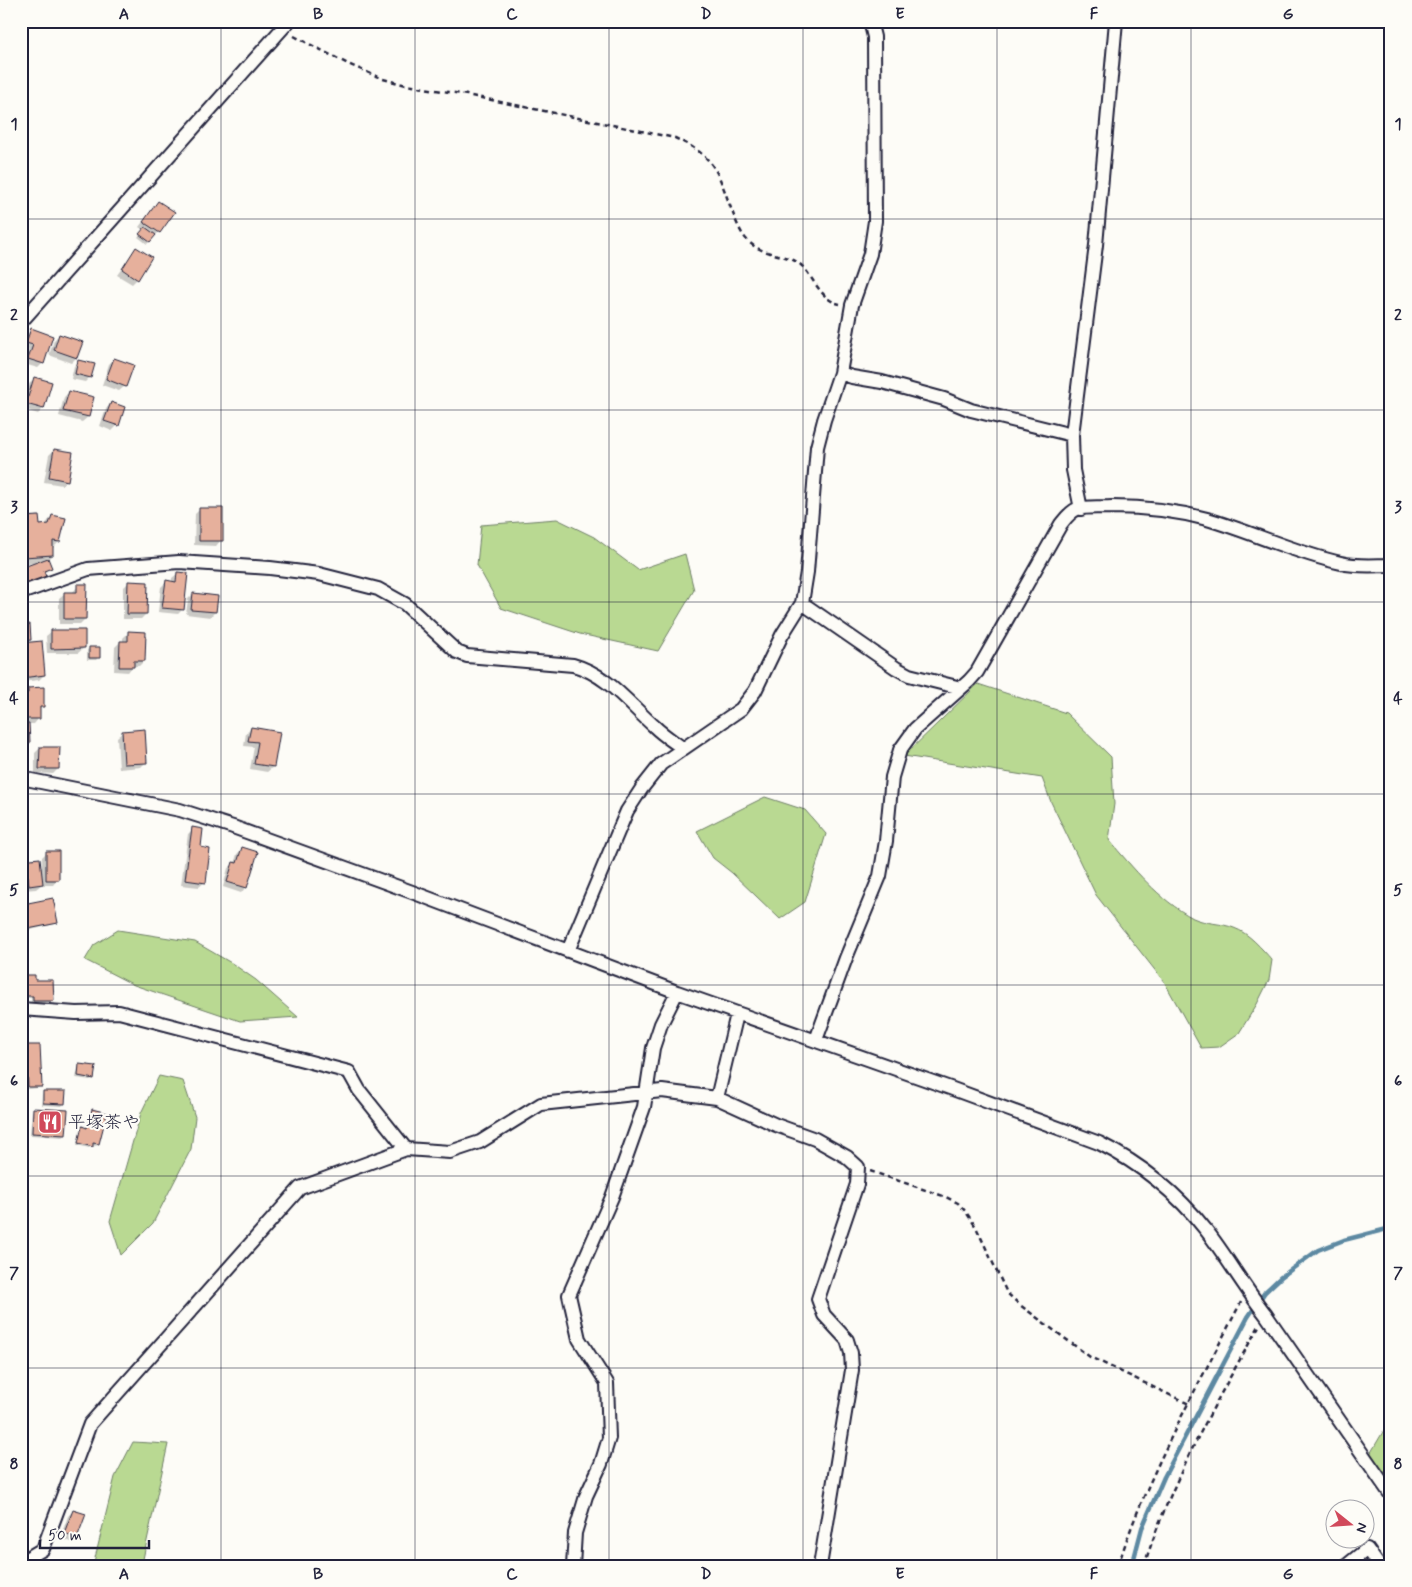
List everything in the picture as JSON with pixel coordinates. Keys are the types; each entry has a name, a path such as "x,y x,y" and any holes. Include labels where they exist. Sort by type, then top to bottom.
{"street":[{"path":"568,951 627,811 642,788 661,764 741,709 755,691 782,635 802,603 807,572 817,447 840,373 852,305 870,254 875,221 874,37 870,21"},
{"path":"1081,509 1073,470 1072,435 1096,245 1116,21"},
{"path":"21,322 285,25"},
{"path":"840,373 882,382 944,399 971,410 1072,435"},
{"path":"816,1040 846,958 880,876 886,841 892,777 900,750 914,729 978,672 1060,524 1069,514 1081,509 1121,507 1170,512 1206,519 1344,564 1391,565"},
{"path":"21,593 88,569 179,562 270,568 319,574 378,589 405,604 457,652 468,656 573,665 587,669 606,681 656,728 682,748"},
{"path":"802,603 909,675 961,688"},
{"path":"21,778 180,810 233,827 737,1014 816,1040 1099,1143 1146,1172 1172,1192 1207,1231 1391,1495"},
{"path":"574,1566 575,1533 586,1496 601,1464 609,1438 607,1383 579,1340 569,1295 612,1197 644,1107 653,1048 661,1024 677,992"},
{"path":"21,1009 76,1013 119,1012 349,1072 359,1090 406,1150"},
{"path":"717,1098 737,1014"},
{"path":"21,1562 43,1549 90,1424 300,1188 406,1150 450,1152 480,1142 541,1104 662,1091 717,1098 776,1125 815,1139 847,1157 858,1167 857,1184 818,1299 824,1315 847,1340 852,1353 852,1370 820,1566"},
{"path":"1346,1566 1367,1550 1379,1566"}],"path":[{"path":"285,25 348,64 384,79 406,85 467,95 675,138 686,143 707,157 716,169 739,227 748,241 760,250 802,265 827,298 837,304 852,305"},
{"path":"858,1167 946,1197 958,1203 976,1227 1007,1293 1020,1305 1090,1357 1188,1404"},
{"path":"1118,1566 1129,1532 1146,1491 1188,1404 1247,1290"},
{"path":"1144,1566 1156,1527 1187,1459 1235,1368 1266,1315"}],"green space":[{"path":"557,519 594,537 638,570 685,554 694,590 658,651 580,634 501,608 477,565 481,525"},
{"path":"978,684 1066,713 1111,757 1114,804 1109,840 1147,883 1181,911 1193,918 1240,930 1255,942 1272,960 1269,980 1239,1033 1219,1047 1201,1048 1165,983 1096,895 1051,802 1042,778 904,756"},
{"path":"765,797 805,810 826,834 805,902 780,919 732,873 713,858 697,831"},
{"path":"118,930 195,942 256,980 298,1017 240,1021 134,985 85,960 94,945"},
{"path":"159,1076 183,1081 195,1117 191,1149 153,1223 121,1255 110,1221 141,1113"},
{"path":"1391,1414 1391,1485 1370,1454 1387,1425"},
{"path":"133,1442 168,1444 143,1559 140,1566 93,1566 115,1477"}],"building":[{"path":"158,201 175,212 160,233 143,222"},
{"path":"145,227 156,235 150,242 139,234"},
{"path":"136,247 152,257 138,280 122,269"},
{"path":"31,328 53,336 44,364 28,359 33,345 26,343"},
{"path":"59,334 83,342 77,358 54,350"},
{"path":"114,358 134,365 126,387 106,379"},
{"path":"78,360 95,364 91,378 75,374"},
{"path":"34,377 52,382 44,409 26,404"},
{"path":"69,391 94,397 89,417 63,411"},
{"path":"111,402 125,407 119,426 104,421"},
{"path":"54,449 73,452 68,481 49,477"},
{"path":"199,508 223,508 223,541 199,541"},
{"path":"52,515 66,518 60,542 53,541 53,555 24,557 22,517 39,516 40,525 49,524"},
{"path":"48,558 52,568 44,571 46,577 21,586 21,568"},
{"path":"177,572 188,573 184,610 162,608 166,580 176,582"},
{"path":"128,581 148,582 147,614 127,614"},
{"path":"77,584 87,584 86,619 64,619 64,592 77,592"},
{"path":"193,593 218,596 216,612 191,610"},
{"path":"30,624 31,640 21,641 21,625"},
{"path":"51,630 85,630 85,648 51,649"},
{"path":"128,631 146,632 145,661 134,661 134,667 119,667 120,641 128,641"},
{"path":"42,641 45,675 22,678 21,643"},
{"path":"89,647 100,647 100,658 89,658"},
{"path":"44,687 44,707 40,707 40,719 21,719 21,693 28,693 28,688"},
{"path":"21,723 29,723 30,743 21,743"},
{"path":"251,727 280,732 274,767 254,764 258,742 248,741"},
{"path":"145,729 147,763 124,764 122,731"},
{"path":"40,747 60,747 59,769 39,769"},
{"path":"192,827 203,829 201,847 210,849 206,883 185,880"},
{"path":"242,847 258,852 247,888 227,882 233,862 237,863"},
{"path":"46,851 59,851 59,880 46,880"},
{"path":"40,858 43,884 29,886 28,876 21,877 21,860"},
{"path":"53,898 58,923 28,929 23,904"},
{"path":"21,975 35,975 35,980 53,980 54,1001 33,1001 33,996 21,996"},
{"path":"26,1045 40,1045 42,1087 28,1087"},
{"path":"79,1064 96,1066 94,1079 78,1076"},
{"path":"43,1091 66,1091 65,1104 43,1103"},
{"name":"平塚茶や","path":"33,1108 68,1110 66,1135 32,1133"},
{"path":"92,1109 107,1113 99,1144 93,1143 93,1147 78,1143 82,1126 87,1128"},
{"path":"73,1510 86,1514 77,1538 64,1533"}],"waterway":[{"path":"1132,1566 1142,1528 1164,1477 1248,1317 1265,1292 1281,1277 1318,1250 1344,1240 1391,1228"}],"place":[{"name":"平塚茶や","path":"50,1122"}]}
